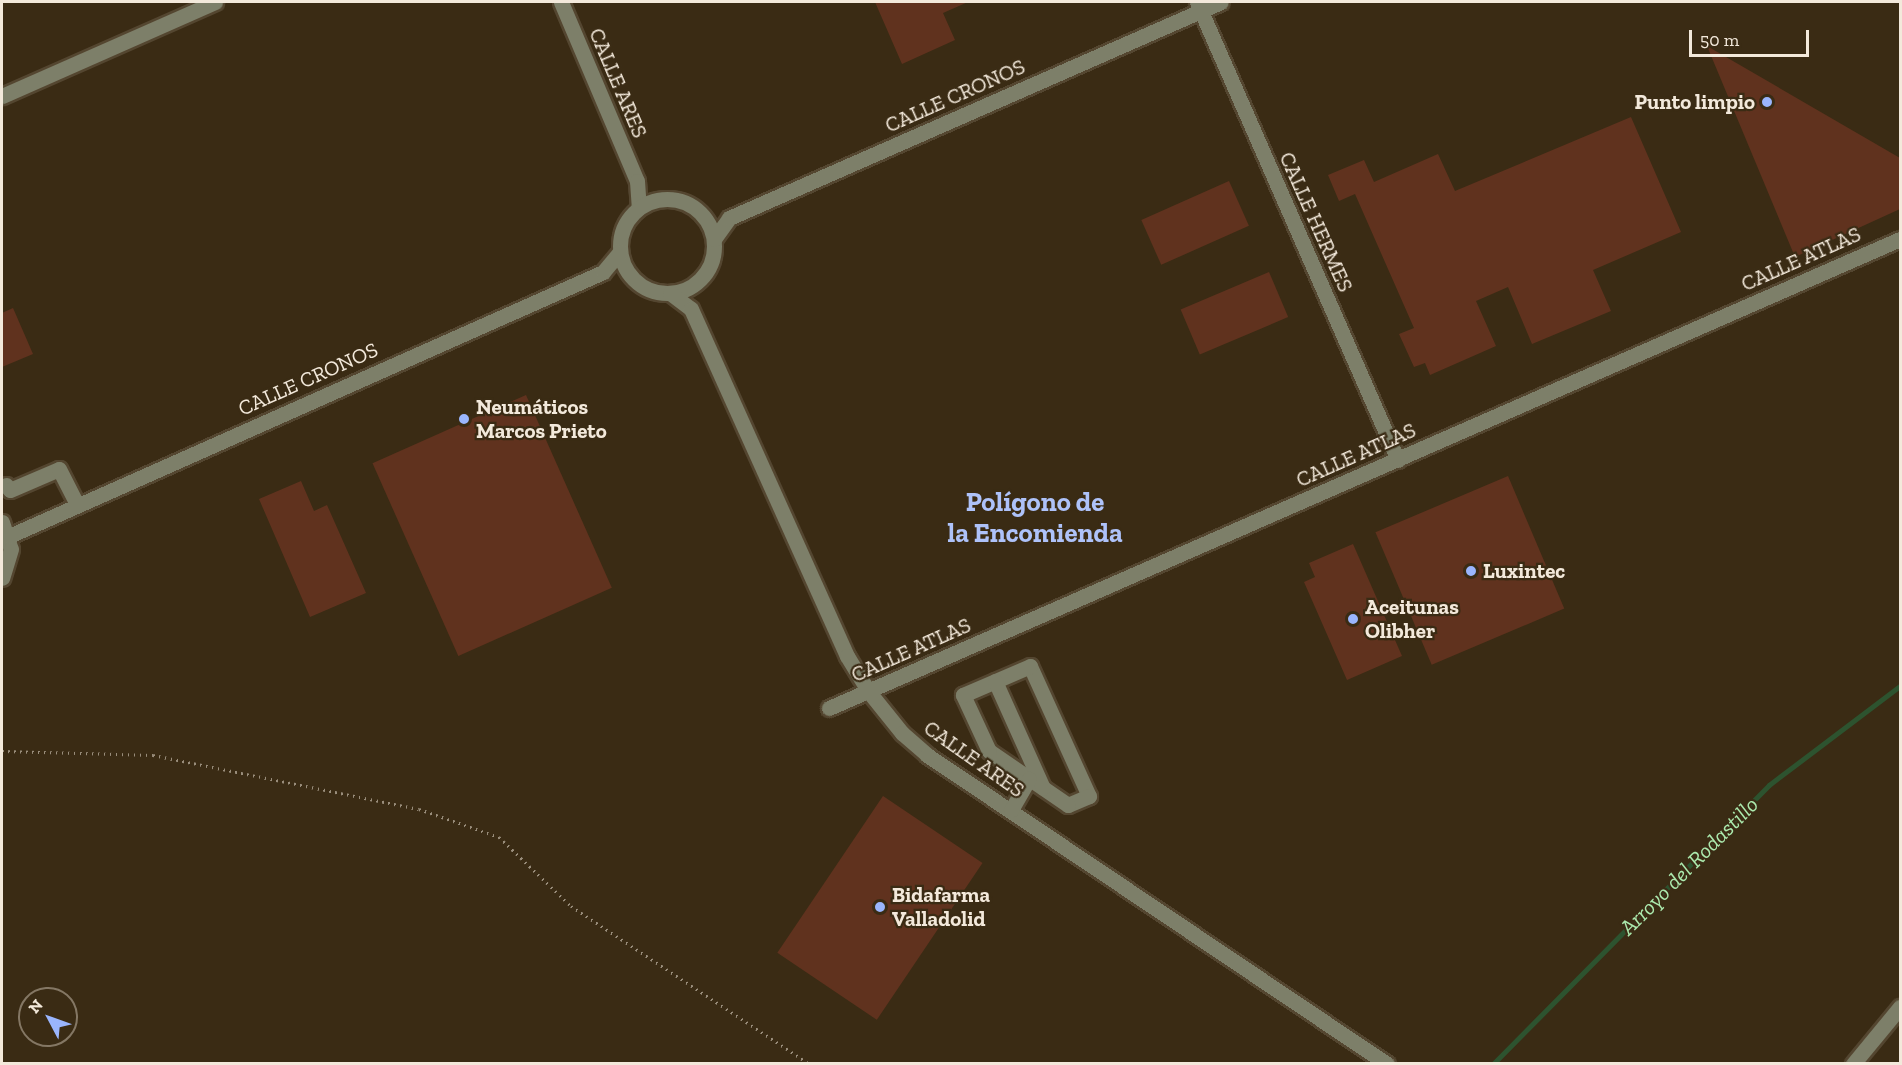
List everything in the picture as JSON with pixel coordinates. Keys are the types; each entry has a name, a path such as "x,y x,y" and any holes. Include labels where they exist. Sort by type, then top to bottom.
{"street":[{"path":"2,96 215,2"},
{"name":"CALLE ARES","path":"561,2 637,181 639,208"},
{"name":"CALLE CRONOS","path":"729,218 1199,6 1221,2"},
{"name":"CALLE HERMES","path":"1199,6 1398,460"},
{"path":"637,181 662,199 685,202 704,216 714,239"},
{"path":"631,276 620,252 624,227 639,208 662,199"},
{"path":"704,216 729,218"},
{"path":"603,272 631,276 655,292 670,293 694,285 709,269 714,239 729,218"},
{"name":"CALLE ATLAS","path":"829,708 1900,239"},
{"name":"CALLE CRONOS","path":"4,526 28,524 603,272 620,252"},
{"path":"691,309 694,285"},
{"name":"CALLE ARES","path":"670,293 691,309 847,656 869,692 910,740 1387,1064"},
{"path":"6,485 10,490 59,469 76,503"},
{"path":"2,578 9,562 4,526"},
{"path":"1030,666 1089,796 1068,805 989,751 963,695 995,681 1030,666"},
{"path":"995,681 1043,788"},
{"path":"1011,810 1029,778"},
{"path":"1853,1064 1900,1007"}],"path":[{"path":"2,751 153,755 419,809 499,837 571,906 810,1064"}],"building":[{"path":"875,2 968,2 943,13 955,40 902,64"},
{"name":"Punto limpio","path":"1707,46 1900,158 1900,209 1795,257"},
{"path":"1631,117 1681,232 1593,270 1611,311 1532,344 1508,287 1476,301 1496,346 1430,375 1425,363 1414,367 1399,334 1414,328 1355,194 1339,201 1328,175 1364,160 1374,182 1438,154 1455,191"},
{"path":"1229,181 1249,226 1161,265 1141,220"},
{"path":"1269,272 1288,317 1200,355 1181,310"},
{"path":"13,308 33,354 2,367 2,313"},
{"path":"526,395 612,588 458,656 373,463"},
{"name":"Luxintec","path":"1508,476 1564,609 1432,665 1375,532"},
{"path":"301,481 314,511 327,505 366,593 310,617 259,499"},
{"name":"Aceitunas Olibher","path":"1353,544 1402,656 1347,680 1304,582 1315,577 1309,563"},
{"name":"Bidafarma Valladolid","path":"883,796 982,863 877,1020 777,953"}],"waterway":[{"name":"Arroyo del Rodastillo","path":"1493,1064 1769,785 1900,686"}],"place":[{"name":"Punto limpio","path":"1767,102"},
{"name":"Neumáticos Marcos Prieto","path":"464,419"},
{"name":"Luxintec","path":"1471,571"},
{"name":"Aceitunas Olibher","path":"1353,619"},
{"name":"Bidafarma Valladolid","path":"880,907"}],"district":[{"name":"Polígono de la Encomienda","path":"1035,518"}]}
